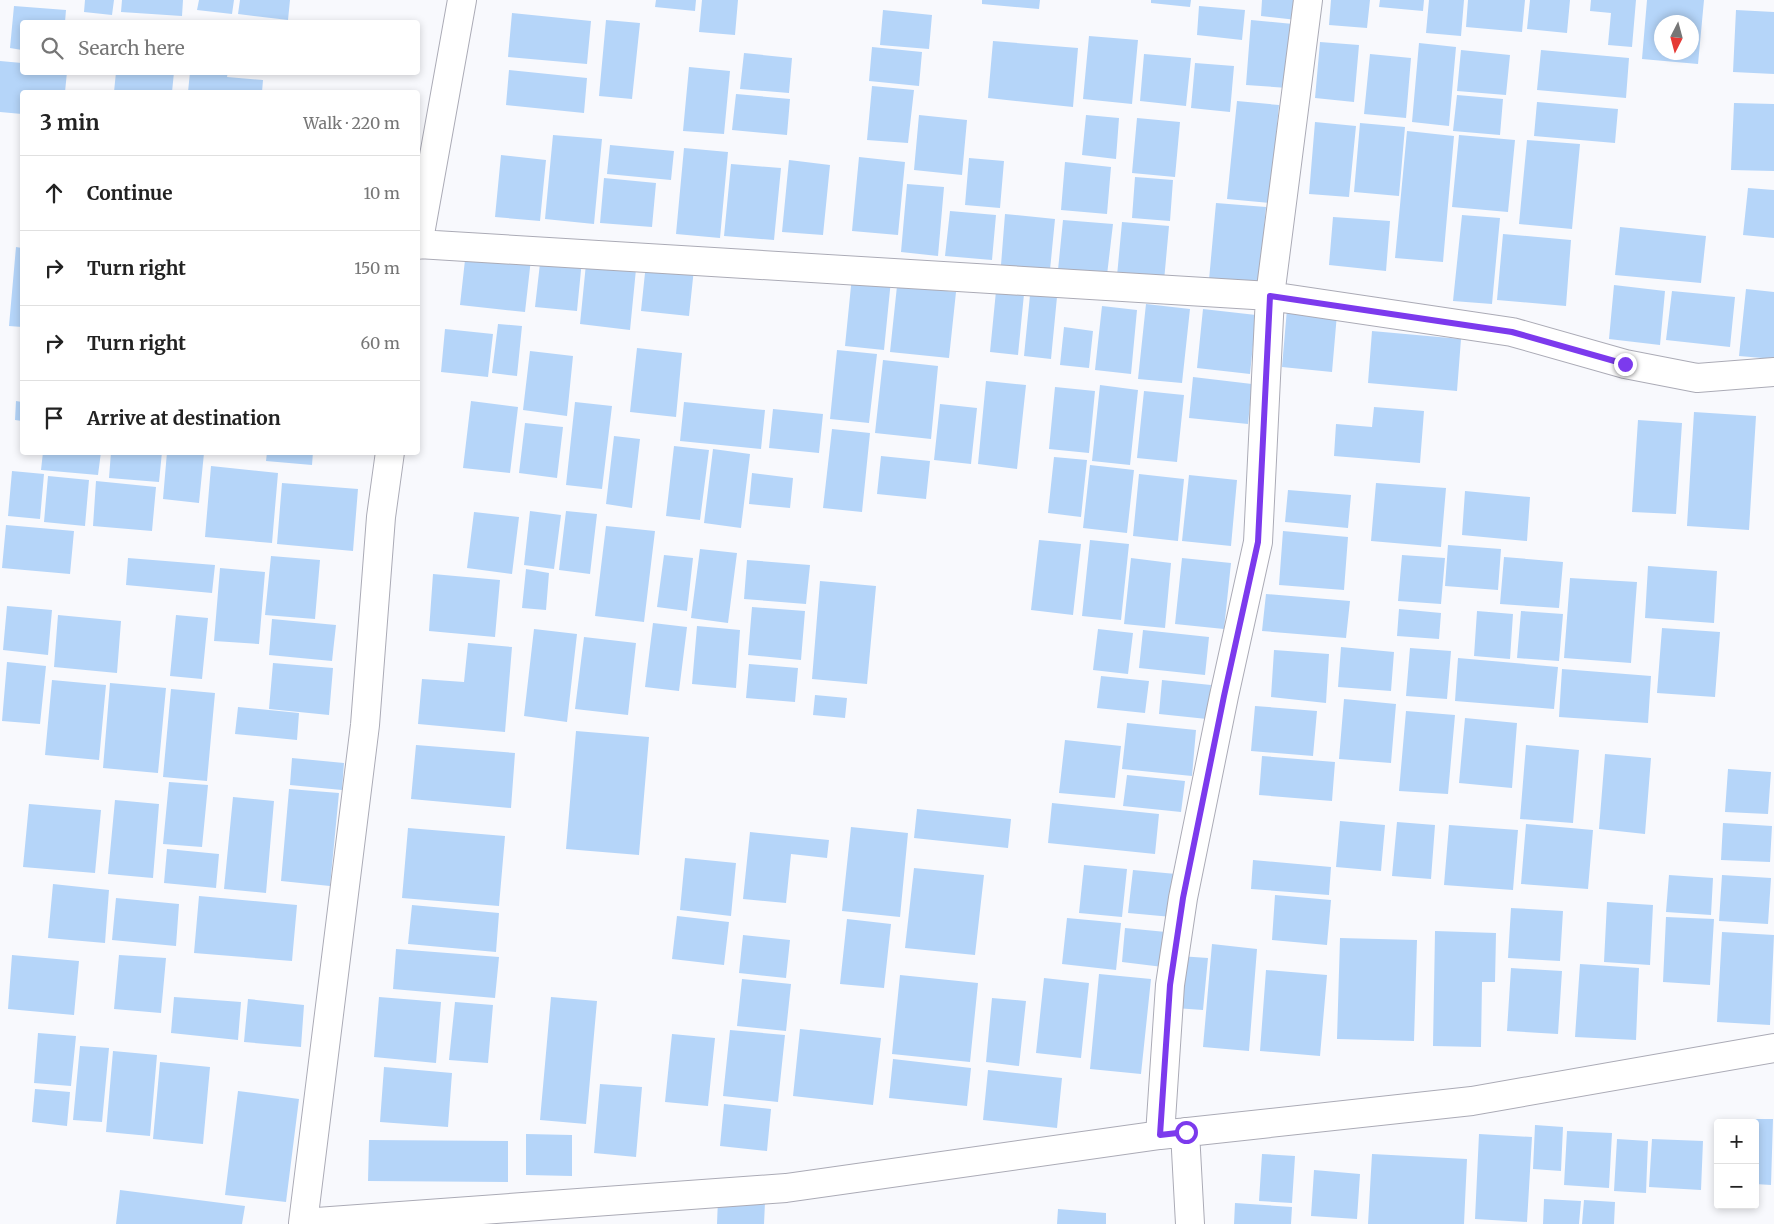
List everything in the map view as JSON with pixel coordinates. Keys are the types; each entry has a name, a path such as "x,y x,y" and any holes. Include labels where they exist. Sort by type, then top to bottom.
{"street":[{"path":"420,222 425,164 462,0"},
{"path":"1190,1224 1173,1134 1170,985 1183,898 1224,696 1258,542 1270,296 1308,0"},
{"path":"420,245 1270,296 1512,332 1625,364 1697,378 1774,372"},
{"path":"390,455 381,517 365,725 303,1223 786,1188 1173,1134 1472,1101 1774,1048"}],"building":[{"path":"85,0 114,0 112,15 84,12"},
{"path":"122,0 183,0 182,16 121,12"},
{"path":"199,0 234,0 232,14 197,10"},
{"path":"240,0 290,0 288,20 238,14"},
{"path":"656,0 696,0 695,11 655,7"},
{"path":"702,0 738,0 735,35 699,32"},
{"path":"982,0 1040,0 1039,9 982,4"},
{"path":"1151,0 1191,0 1190,7 1151,3"},
{"path":"1262,0 1299,0 1297,20 1261,16"},
{"path":"1331,0 1370,0 1367,28 1329,25"},
{"path":"1380,0 1424,0 1423,11 1379,7"},
{"path":"1429,0 1464,0 1461,36 1426,33"},
{"path":"1468,0 1525,0 1522,32 1466,27"},
{"path":"1530,0 1570,0 1567,33 1527,29"},
{"path":"1591,0 1636,0 1632,47 1608,45 1611,13 1590,11"},
{"path":"1647,0 1704,0 1699,53 1699,15 1654,15 1654,60 1698,60 1698,64 1642,59"},
{"path":"14,6 66,10 65,20 20,20 20,50 10,48"},
{"path":"1199,6 1245,10 1242,40 1197,35"},
{"path":"883,10 932,15 929,49 880,45"},
{"path":"1736,10 1774,12 1774,74 1733,72"},
{"path":"512,13 591,21 587,64 508,57"},
{"path":"606,20 640,23 632,99 599,96"},
{"path":"1251,20 1293,24 1288,88 1246,85"},
{"path":"1089,36 1138,40 1132,104 1083,99"},
{"path":"993,41 1078,48 1073,107 988,98"},
{"path":"1320,42 1359,45 1354,102 1315,98"},
{"path":"1419,43 1456,47 1449,126 1412,122"},
{"path":"872,47 922,52 919,86 869,81"},
{"path":"1461,50 1510,55 1506,95 1457,91"},
{"path":"1541,50 1629,58 1626,98 1537,90"},
{"path":"744,53 792,58 789,93 740,89"},
{"path":"1144,54 1191,58 1186,106 1140,101"},
{"path":"1370,54 1411,58 1406,118 1364,114"},
{"path":"0,61 20,63 20,75 67,75 65,90 20,90 20,114 0,112"},
{"path":"1195,63 1234,66 1230,112 1191,108"},
{"path":"689,67 730,71 724,134 683,131"},
{"path":"509,70 587,78 584,113 506,105"},
{"path":"116,75 174,75 172,90 114,90"},
{"path":"190,75 227,75 227,77 263,80 262,90 188,90"},
{"path":"872,86 914,90 908,143 867,140"},
{"path":"736,94 790,99 787,135 732,130"},
{"path":"1457,95 1503,99 1500,135 1453,131"},
{"path":"1237,101 1279,105 1270,203 1227,199"},
{"path":"1537,102 1618,109 1615,143 1534,136"},
{"path":"1734,103 1774,104 1774,171 1731,170"},
{"path":"919,115 967,120 962,175 914,170"},
{"path":"1086,115 1119,118 1116,159 1082,155"},
{"path":"1137,118 1180,122 1175,177 1132,173"},
{"path":"1315,122 1356,126 1349,197 1309,194"},
{"path":"1360,123 1405,127 1399,196 1354,192"},
{"path":"1407,131 1454,136 1443,262 1395,258"},
{"path":"553,135 602,139 594,224 545,219"},
{"path":"1459,135 1515,140 1508,212 1452,207"},
{"path":"1527,140 1580,144 1572,229 1519,224"},
{"path":"610,145 674,151 671,180 607,174"},
{"path":"684,148 728,152 720,238 676,234"},
{"path":"501,155 546,160 540,221 495,217"},
{"path":"859,157 905,162 898,235 852,231"},
{"path":"969,158 1004,161 1000,208 965,205"},
{"path":"789,160 830,165 823,235 782,232"},
{"path":"1065,162 1111,167 1107,214 1061,210"},
{"path":"731,164 781,168 774,240 724,236"},
{"path":"1135,177 1173,180 1170,221 1132,218"},
{"path":"604,178 656,183 652,227 600,223"},
{"path":"907,184 944,187 938,256 901,252"},
{"path":"1748,188 1774,190 1774,238 1743,235"},
{"path":"1216,203 1266,207 1259,284 1209,280"},
{"path":"950,211 996,215 992,260 945,256"},
{"path":"1005,214 1055,219 1050,270 1001,265"},
{"path":"1462,215 1500,218 1492,304 1453,301"},
{"path":"1333,217 1390,221 1386,271 1329,265"},
{"path":"1063,220 1113,224 1107,275 1058,270"},
{"path":"1122,222 1169,226 1164,281 1117,276"},
{"path":"1620,227 1706,236 1701,283 1615,275"},
{"path":"1503,234 1571,240 1566,306 1497,300"},
{"path":"542,246 583,250 577,311 535,307"},
{"path":"16,247 20,248 20,327 9,326"},
{"path":"466,251 531,259 525,312 460,305"},
{"path":"587,254 637,259 630,330 580,324"},
{"path":"647,254 695,259 689,316 641,311"},
{"path":"852,276 891,280 884,350 845,346"},
{"path":"1614,285 1665,291 1660,345 1609,339"},
{"path":"897,286 956,292 949,358 890,352"},
{"path":"1746,289 1774,292 1774,359 1739,356"},
{"path":"996,291 1024,294 1018,355 990,352"},
{"path":"1672,291 1735,297 1730,347 1666,340"},
{"path":"1030,295 1057,297 1051,359 1024,356"},
{"path":"1146,304 1190,309 1182,383 1138,379"},
{"path":"1102,306 1137,310 1131,374 1095,370"},
{"path":"1203,309 1256,315 1250,374 1197,368"},
{"path":"1287,309 1337,314 1332,372 1282,367"},
{"path":"498,324 522,326 517,376 492,373"},
{"path":"1064,327 1093,331 1089,368 1060,365"},
{"path":"445,329 493,334 488,377 441,372"},
{"path":"1372,331 1461,339 1457,391 1368,383"},
{"path":"637,348 682,353 676,417 630,412"},
{"path":"837,350 877,354 869,423 830,419"},
{"path":"530,351 573,356 567,416 523,410"},
{"path":"883,360 938,366 931,439 875,433"},
{"path":"1193,377 1252,384 1248,424 1189,418"},
{"path":"986,381 1026,385 1017,469 978,464"},
{"path":"1100,385 1138,390 1130,465 1092,461"},
{"path":"1055,387 1095,391 1089,453 1049,449"},
{"path":"1144,391 1184,395 1177,462 1137,458"},
{"path":"16,401 20,402 20,421 15,420"},
{"path":"471,401 518,407 510,473 463,468"},
{"path":"575,402 612,406 602,489 566,485"},
{"path":"684,402 765,410 761,449 680,441"},
{"path":"940,404 977,408 971,464 934,460"},
{"path":"1374,407 1424,411 1420,463 1334,456 1336,424 1372,427"},
{"path":"773,409 823,414 819,453 769,448"},
{"path":"1694,412 1756,416 1749,530 1687,526"},
{"path":"1638,420 1682,423 1676,514 1632,512"},
{"path":"525,423 563,427 557,478 519,473"},
{"path":"832,429 870,433 862,512 823,508"},
{"path":"614,436 640,439 632,508 606,504"},
{"path":"674,446 709,450 700,520 666,516"},
{"path":"713,449 750,454 741,528 704,523"},
{"path":"43,455 101,455 98,475 41,470"},
{"path":"111,455 162,455 159,482 109,478"},
{"path":"167,455 204,455 199,503 163,499"},
{"path":"267,455 313,455 312,465 266,461"},
{"path":"881,456 930,461 926,499 877,494"},
{"path":"1054,457 1087,460 1081,517 1048,513"},
{"path":"1090,465 1134,470 1127,533 1083,528"},
{"path":"211,466 278,473 272,543 205,537"},
{"path":"12,471 44,474 40,519 8,516"},
{"path":"752,473 793,478 790,508 749,504"},
{"path":"1139,474 1184,479 1178,541 1133,536"},
{"path":"1189,475 1237,480 1231,546 1182,541"},
{"path":"48,476 89,480 85,526 44,522"},
{"path":"96,481 156,487 152,531 93,526"},
{"path":"282,483 358,489 353,551 277,544"},
{"path":"1376,483 1446,488 1441,547 1371,541"},
{"path":"1288,490 1351,495 1348,528 1285,522"},
{"path":"1465,491 1530,497 1527,541 1462,535"},
{"path":"530,511 561,515 554,569 524,565"},
{"path":"566,511 597,514 590,574 559,570"},
{"path":"474,512 519,517 512,574 467,568"},
{"path":"6,525 74,531 70,574 2,568"},
{"path":"606,526 655,531 644,622 595,616"},
{"path":"1283,531 1348,537 1344,590 1279,585"},
{"path":"1039,540 1081,544 1073,615 1031,610"},
{"path":"1090,540 1129,544 1121,620 1082,616"},
{"path":"1448,545 1501,549 1498,590 1445,586"},
{"path":"700,549 737,553 728,623 691,618"},
{"path":"664,555 693,558 687,611 657,607"},
{"path":"1402,555 1445,558 1441,604 1398,601"},
{"path":"271,556 320,560 315,619 265,615"},
{"path":"1504,557 1563,562 1559,608 1500,604"},
{"path":"128,558 215,565 212,593 126,585"},
{"path":"1131,558 1171,563 1165,628 1124,624"},
{"path":"1182,558 1231,563 1224,629 1175,624"},
{"path":"747,560 810,565 806,604 744,599"},
{"path":"1648,566 1717,571 1714,623 1645,618"},
{"path":"220,568 265,572 259,644 214,641"},
{"path":"526,569 549,573 546,610 522,608"},
{"path":"433,574 500,580 495,637 429,631"},
{"path":"1570,578 1637,582 1631,663 1564,658"},
{"path":"820,581 876,586 867,684 812,679"},
{"path":"1266,594 1350,601 1346,638 1262,631"},
{"path":"7,606 52,610 48,655 3,650"},
{"path":"752,607 805,611 801,660 748,655"},
{"path":"1399,609 1441,613 1439,639 1397,636"},
{"path":"1477,611 1513,614 1510,659 1474,656"},
{"path":"1521,611 1563,614 1559,661 1517,658"},
{"path":"58,615 121,621 117,673 54,667"},
{"path":"176,615 208,618 202,679 170,676"},
{"path":"272,619 336,625 332,661 269,655"},
{"path":"653,623 687,627 679,691 645,687"},
{"path":"697,626 740,630 736,688 692,684"},
{"path":"1662,628 1720,632 1715,697 1657,693"},
{"path":"534,629 577,634 567,722 524,716"},
{"path":"1098,629 1133,633 1128,674 1093,670"},
{"path":"1143,630 1209,637 1205,675 1139,668"},
{"path":"584,637 636,643 628,715 575,709"},
{"path":"468,643 512,647 505,732 418,724 422,679 464,682"},
{"path":"1341,647 1394,652 1391,691 1338,687"},
{"path":"1410,648 1451,651 1447,699 1406,696"},
{"path":"1274,650 1329,654 1326,703 1271,697"},
{"path":"1458,658 1558,667 1554,709 1455,701"},
{"path":"7,662 46,666 40,724 2,721"},
{"path":"273,663 333,668 329,715 269,709"},
{"path":"749,664 798,668 795,702 746,698"},
{"path":"1562,669 1651,676 1648,723 1559,717"},
{"path":"1101,676 1149,681 1145,713 1097,708"},
{"path":"52,680 106,685 99,760 45,755"},
{"path":"1162,680 1211,685 1207,719 1159,714"},
{"path":"110,683 166,688 158,773 103,768"},
{"path":"171,689 215,693 207,781 163,777"},
{"path":"815,695 847,698 845,718 813,715"},
{"path":"1344,699 1396,704 1391,763 1339,759"},
{"path":"1255,706 1317,711 1313,756 1251,751"},
{"path":"238,707 299,713 297,740 235,734"},
{"path":"1406,711 1455,715 1448,794 1399,791"},
{"path":"1465,718 1517,723 1512,788 1459,783"},
{"path":"1127,723 1196,730 1192,776 1122,769"},
{"path":"576,731 649,737 639,855 566,849"},
{"path":"1065,740 1121,746 1115,798 1059,793"},
{"path":"416,745 515,753 511,808 411,799"},
{"path":"1526,745 1579,750 1573,823 1520,819"},
{"path":"1605,754 1651,758 1645,834 1599,829"},
{"path":"1262,756 1335,762 1332,801 1259,795"},
{"path":"292,758 344,763 342,790 290,785"},
{"path":"1728,769 1771,772 1768,814 1725,812"},
{"path":"1127,775 1185,781 1181,812 1123,806"},
{"path":"169,782 208,785 202,847 163,844"},
{"path":"289,789 339,793 330,886 281,881"},
{"path":"233,797 274,801 266,893 224,889"},
{"path":"115,800 159,804 153,878 108,874"},
{"path":"1052,803 1159,814 1155,854 1048,843"},
{"path":"29,804 101,810 95,873 23,867"},
{"path":"917,809 1011,819 1008,848 914,838"},
{"path":"1340,821 1385,825 1381,871 1336,867"},
{"path":"1397,822 1435,825 1431,879 1392,876"},
{"path":"1723,823 1772,826 1770,862 1721,860"},
{"path":"1526,824 1593,830 1588,889 1521,884"},
{"path":"1449,825 1518,830 1513,890 1444,885"},
{"path":"851,827 908,833 900,917 842,911"},
{"path":"408,828 505,836 499,906 402,898"},
{"path":"750,832 829,840 827,858 791,854 786,903 743,899"},
{"path":"167,849 219,854 216,888 164,883"},
{"path":"685,858 736,863 731,916 680,910"},
{"path":"1253,860 1331,867 1329,895 1251,889"},
{"path":"1084,865 1127,869 1122,917 1079,913"},
{"path":"914,868 984,875 975,955 905,948"},
{"path":"1133,870 1176,874 1172,917 1128,913"},
{"path":"1669,875 1713,878 1711,915 1666,912"},
{"path":"1722,875 1771,878 1768,924 1719,921"},
{"path":"53,884 109,890 105,943 48,938"},
{"path":"1275,895 1331,900 1327,945 1272,940"},
{"path":"199,896 297,905 292,961 194,953"},
{"path":"116,898 179,904 176,946 112,940"},
{"path":"1607,902 1653,905 1650,965 1604,962"},
{"path":"412,905 499,913 496,952 408,944"},
{"path":"1511,908 1563,911 1560,961 1508,958"},
{"path":"677,916 729,922 724,965 672,959"},
{"path":"1666,917 1714,919 1710,985 1663,982"},
{"path":"1067,918 1121,923 1116,970 1062,964"},
{"path":"847,919 891,924 884,988 840,984"},
{"path":"1125,928 1166,932 1163,967 1122,962"},
{"path":"1435,931 1496,933 1495,982 1482,982 1481,1047 1433,1046"},
{"path":"1722,932 1774,935 1770,1025 1717,1022"},
{"path":"743,935 790,940 786,978 739,973"},
{"path":"1340,938 1417,940 1414,1041 1337,1039"},
{"path":"1212,944 1257,949 1249,1051 1203,1047"},
{"path":"396,949 499,957 495,998 393,989"},
{"path":"12,955 79,961 74,1015 8,1009"},
{"path":"119,955 166,958 161,1013 114,1009"},
{"path":"1179,956 1208,958 1203,1010 1175,1008"},
{"path":"1580,964 1639,968 1636,1040 1575,1037"},
{"path":"1511,968 1562,971 1558,1034 1507,1031"},
{"path":"1266,970 1327,975 1320,1056 1260,1051"},
{"path":"1099,974 1151,979 1141,1074 1090,1069"},
{"path":"900,975 978,983 970,1062 892,1054"},
{"path":"1044,978 1089,983 1081,1058 1036,1053"},
{"path":"742,979 791,984 786,1031 737,1026"},
{"path":"174,997 241,1002 238,1040 171,1033"},
{"path":"379,997 441,1002 436,1063 374,1057"},
{"path":"551,997 597,1001 586,1124 540,1120"},
{"path":"992,998 1026,1001 1019,1066 986,1062"},
{"path":"248,999 304,1005 301,1047 244,1042"},
{"path":"455,1002 493,1005 488,1063 449,1060"},
{"path":"800,1029 881,1038 873,1105 793,1096"},
{"path":"730,1030 785,1035 778,1102 723,1096"},
{"path":"38,1033 76,1036 71,1086 34,1083"},
{"path":"672,1034 715,1038 708,1106 665,1102"},
{"path":"80,1046 109,1048 102,1122 73,1120"},
{"path":"113,1051 157,1055 150,1136 106,1132"},
{"path":"893,1059 971,1068 967,1106 889,1098"},
{"path":"160,1062 210,1067 203,1144 153,1139"},
{"path":"384,1067 452,1073 448,1127 380,1122"},
{"path":"988,1070 1062,1078 1057,1128 983,1120"},
{"path":"600,1084 642,1087 636,1157 594,1153"},
{"path":"35,1089 70,1092 67,1126 32,1122"},
{"path":"238,1091 299,1099 286,1202 225,1195"},
{"path":"724,1104 771,1109 767,1151 720,1146"},
{"path":"1759,1119 1773,1119 1771,1185 1759,1184"},
{"path":"1535,1125 1563,1127 1561,1171 1533,1169"},
{"path":"1567,1131 1612,1133 1609,1188 1564,1185"},
{"path":"526,1134 572,1135 572,1176 526,1175"},
{"path":"1479,1134 1532,1137 1527,1222 1475,1219"},
{"path":"1617,1139 1648,1141 1646,1193 1614,1191"},
{"path":"1652,1139 1703,1141 1701,1190 1649,1187"},
{"path":"369,1140 508,1141 508,1182 368,1181"},
{"path":"1262,1154 1295,1156 1292,1203 1259,1201"},
{"path":"1372,1154 1467,1159 1464,1224 1368,1224"},
{"path":"1314,1170 1360,1174 1357,1219 1311,1216"},
{"path":"120,1190 245,1206 242,1224 116,1224"},
{"path":"718,1199 765,1202 764,1224 717,1224"},
{"path":"1544,1199 1581,1201 1579,1224 1543,1224"},
{"path":"1584,1200 1615,1202 1614,1224 1582,1224"},
{"path":"1235,1203 1292,1207 1291,1224 1234,1224"},
{"path":"1058,1209 1106,1213 1106,1224 1057,1224"}],"route":[{"path":"1186,1132 1160,1135 1170,985 1183,898 1224,696 1258,542 1270,296 1512,332 1625,364"}]}
